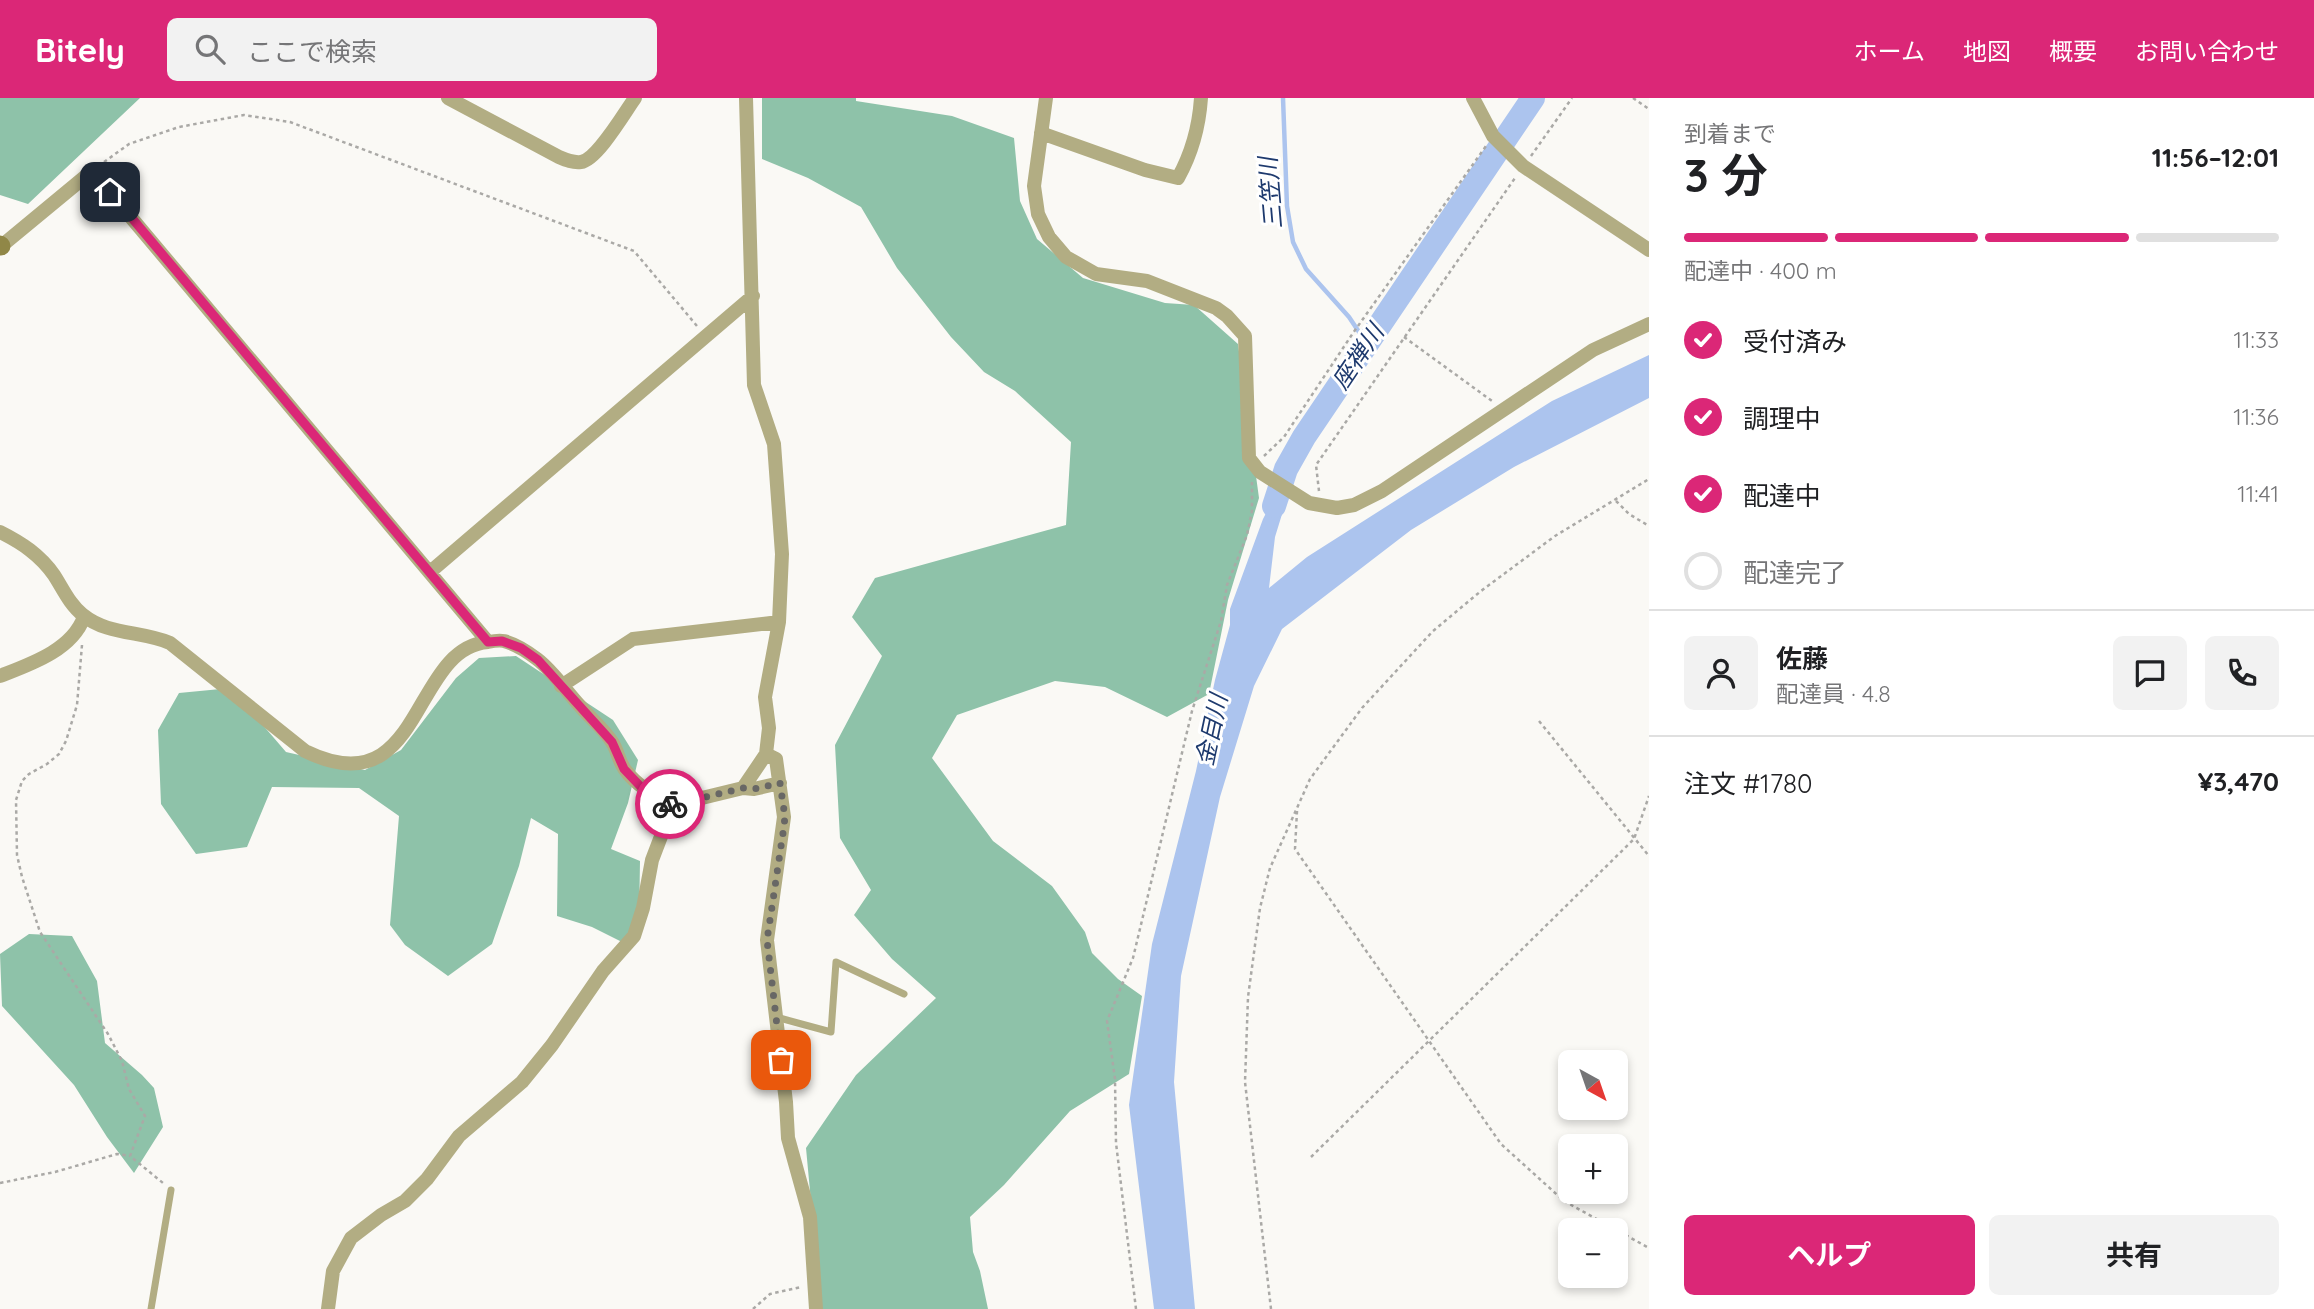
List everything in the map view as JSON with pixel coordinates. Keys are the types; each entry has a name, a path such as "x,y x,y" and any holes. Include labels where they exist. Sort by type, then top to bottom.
{"street":[{"path":"448,98 572,162 584,162 594,154 635,98"},
{"path":"743,788 766,754 769,728 765,697 779,622 782,554 774,444 754,385 746,98"},
{"path":"1046,98 1034,186 1038,214 1049,237 1066,257 1097,274 1147,281 1216,308 1227,316 1245,336 1249,458 1256,469 1315,504 1337,508 1354,505 1382,491 1593,350 1649,324"},
{"path":"1041,133 1145,170 1178,178 1188,159 1199,120 1201,98"},
{"path":"1473,98 1493,136 1523,166 1649,250"},
{"path":"0,246 92,171 488,642"},
{"path":"430,572 753,296"},
{"path":"0,532 22,543 41,558 84,617 111,629 155,636 170,643 305,751 327,762 363,762 383,753 405,733 446,666 477,643 502,641 521,648 538,660 612,742 624,769 641,787 673,805 743,788 754,789 780,783"},
{"path":"0,676 37,661 79,631 84,617"},
{"path":"561,686 633,639 779,622"},
{"path":"766,754 776,759 785,817 767,940 788,1138 810,1217 816,1309"},
{"path":"328,1309 333,1271 351,1238 405,1201 427,1179 458,1136 522,1082 552,1045 603,971 634,936 643,908 652,860 673,805"}],"lane":[{"path":"776,1017 831,1032 836,962 904,995"},
{"path":"151,1309 171,1190"}],"path":[{"path":"1315,504 1316,465 1572,98"},
{"path":"1633,98 1649,109"},
{"path":"92,171 129,144 179,127 244,115 290,122 634,251 706,337"},
{"path":"1136,1309 1118,1163 1115,1079 1107,1021 1133,958 1192,711 1221,621 1227,585 1247,535 1256,469 1284,436 1353,333 1493,136"},
{"path":"1404,337 1503,409"},
{"path":"1271,1309 1245,1082 1248,997 1260,908 1270,869 1310,779 1362,708 1433,631 1555,536 1649,479"},
{"path":"1615,500 1629,514 1649,526"},
{"path":"79,631 82,649 76,705 66,741 59,754 22,781 16,800 17,855 40,932 108,1034 122,1061 130,1089 145,1116 130,1156"},
{"path":"1539,722 1649,856"},
{"path":"1311,1157 1634,839 1649,796"},
{"path":"1297,808 1295,849 1501,1144 1563,1201 1649,1248"},
{"path":"0,1182 55,1172 117,1154 130,1156 171,1190"},
{"path":"753,1309 770,1294 815,1286"}],"green space":[{"path":"0,98 140,98 28,204 0,195"},
{"path":"762,98 856,98 856,101 952,116 1014,138 1020,201 1037,239 1083,278 1165,303 1194,305 1238,344 1259,498 1228,600 1209,694 1167,717 1105,687 1055,681 957,715 932,758 993,841 1052,886 1085,932 1092,953 1118,979 1142,996 1129,1074 1070,1111 1004,1185 970,1217 973,1252 988,1309 821,1309 806,1148 856,1075 936,998 892,959 854,915 871,890 840,838 835,745 882,656 852,617 875,578 1066,525 1071,442 1015,391 984,372 951,337 897,268 861,207 808,178 762,159"},
{"path":"516,656 613,720 638,760 628,803 611,849 640,861 639,923 622,942 592,927 557,916 558,834 531,818 519,866 492,944 448,976 405,945 390,925 399,816 359,788 272,787 247,847 196,854 161,804 158,730 179,693 231,688 286,752 365,770 401,750 456,678 479,658"},
{"path":"29,934 72,936 97,981 105,1043 154,1088 163,1127 134,1173 74,1085 2,1006 0,954"}],"water":[{"name":"金目川","path":"1649,355 1649,398 1514,467 1411,530 1282,629 1254,686 1220,797 1181,976 1174,1082 1195,1309 1154,1309 1129,1105 1152,944 1230,625 1230,609 1263,519 1307,433 1275,537 1269,588 1307,557 1552,401"}],"waterway":[{"name":"三笠川","path":"1283,98 1287,206 1293,242 1306,269 1349,317 1367,344"},
{"name":"座禅川","path":"1274,506 1286,469 1304,437 1533,98"}],"way so far":[{"path":"670,804 780,783 785,817 767,940 781,1060"}],"route":[{"path":"110,192 488,642 502,641 521,648 538,660 612,742 624,769 641,787 670,804"}]}
